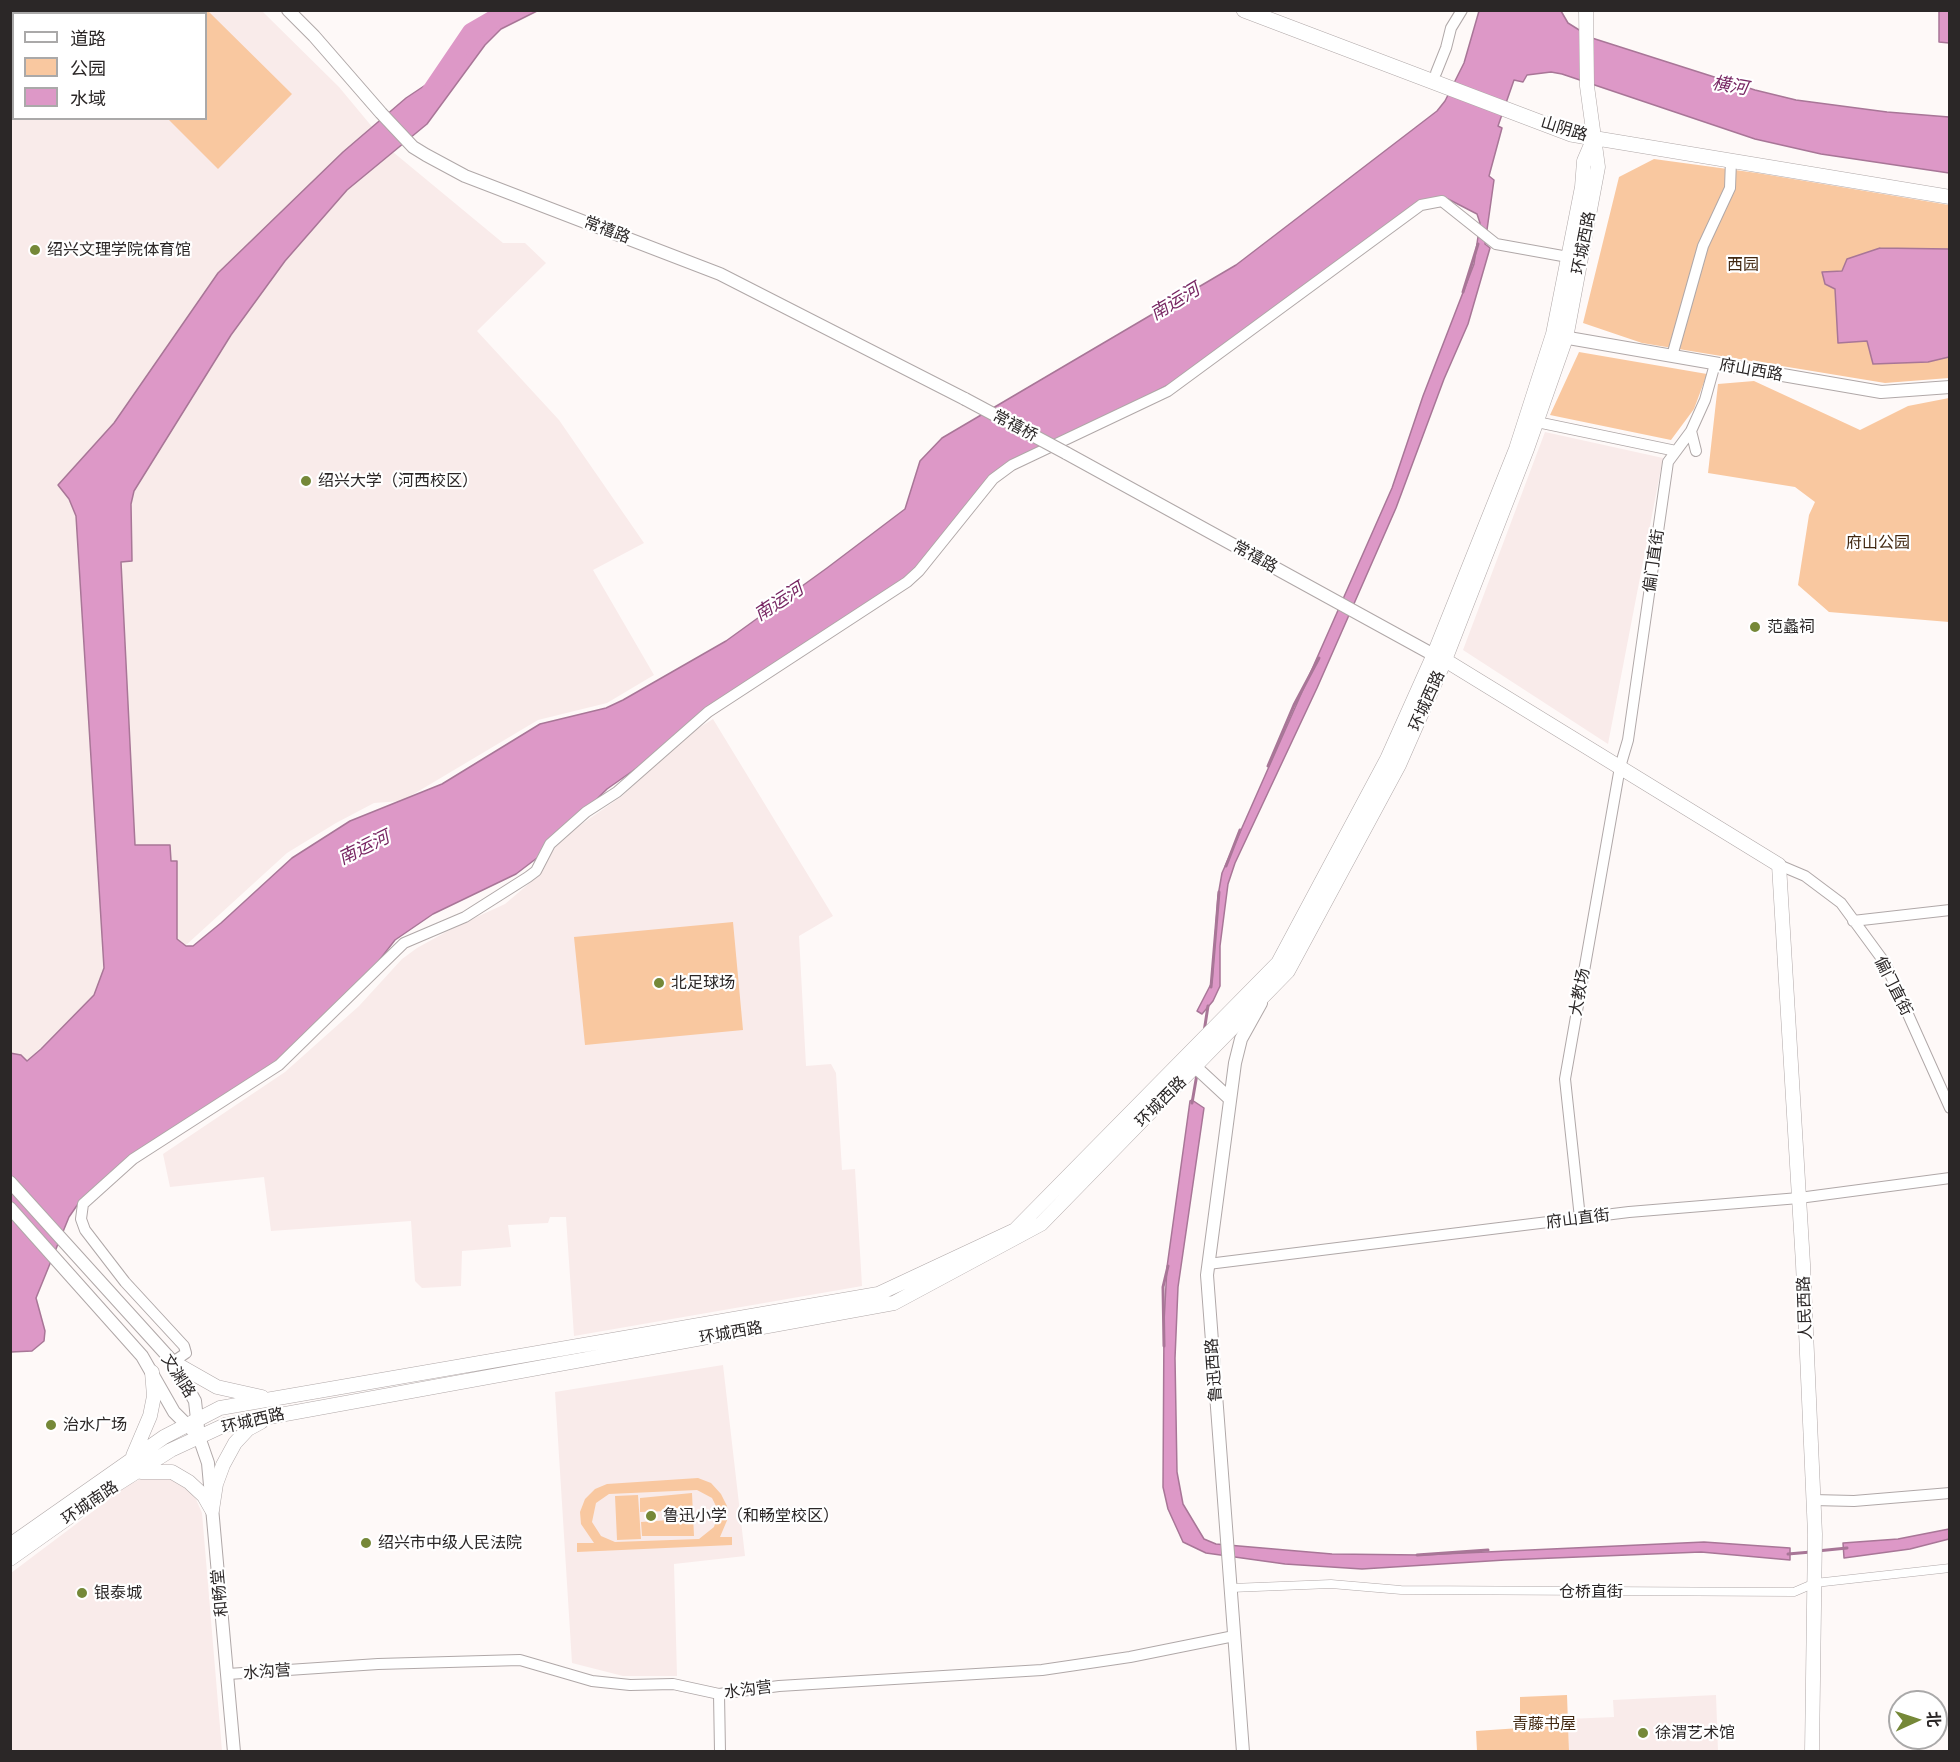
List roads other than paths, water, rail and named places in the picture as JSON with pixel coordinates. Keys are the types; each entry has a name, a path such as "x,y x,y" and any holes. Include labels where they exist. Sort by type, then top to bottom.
{"main road":[{"name":"山阴路","path":"1244,10 1512,106 1571,124 1594,138"},
{"name":"山阴路","path":"1272,10 1436,73 1453,84"},
{"path":"1586,10 1587,86 1594,138 1950,197"},
{"name":"环城西路","path":"164,1437 220,1408 878,1294 1015,1230 1170,1073 1216,1045 1288,971 1399,765 1516,448 1560,336 1568,257 1584,161 1594,138"},
{"name":"环城西路","path":"171,1450 225,1425 894,1303 1041,1224 1184,1080 1191,1062 1219,1025 1278,963 1439,657 1537,422 1560,336 1598,167 1594,138"},
{"path":"1439,657 1779,865"},
{"name":"人民西路","path":"1779,865 1799,1198 1815,1534 1812,1752"},
{"path":"172,1362 217,1387 238,1393 285,1397"},
{"path":"131,1459 150,1416 154,1396 152,1372"},
{"path":"212,1510 216,1484 235,1443 248,1429 288,1413"},
{"name":"环城南路","path":"10,1545 164,1437"},
{"name":"环城南路","path":"10,1559 171,1450"},
{"path":"127,1478 145,1470 172,1472 189,1482 204,1496 212,1510"}],"street":[{"name":"常禧路","path":"288,10 413,147 465,176 720,274 964,399"},
{"path":"1436,73 1450,28 1462,10"},
{"path":"1672,357 1703,246 1730,188 1731,160"},
{"path":"172,1362 186,1353 184,1346 125,1282 86,1230 81,1219 83,1204 133,1159 279,1065 404,943 465,917 528,877 536,871 550,844 586,812 617,792 708,711 907,582 919,571 993,479 1031,454 1168,391 1421,205 1442,201 1496,244 1568,257"},
{"name":"府山西路","path":"1560,336 1881,392 1950,387"},
{"name":"偏门直街","path":"1620,767 1629,740 1668,462 1691,431 1705,400 1715,364"},
{"name":"常禧桥","path":"964,399 1066,453"},
{"path":"1537,422 1677,451"},
{"path":"1691,431 1696,450"},
{"name":"常禧路","path":"1066,453 1439,657"},
{"name":"大教场","path":"1580,1218 1565,1079 1620,767"},
{"name":"偏门直街","path":"1779,865 1805,876 1841,903 1885,963 1950,1108"},
{"path":"1854,921 1950,910"},
{"name":"鲁迅西路","path":"1243,1752 1208,1264 1230,1099 1241,1039 1264,996"},
{"path":"1191,1062 1230,1099"},
{"name":"府山直街","path":"1208,1264 1580,1218 1799,1198 1950,1178"},
{"name":"文渊路","path":"10,1182 172,1362 195,1401 192,1422 199,1437"},
{"name":"文渊路","path":"10,1208 142,1356 174,1412 192,1422"},
{"name":"和畅堂","path":"199,1437 208,1463 234,1752"},
{"path":"1813,1500 1854,1501 1950,1493"},
{"name":"仓桥直街","path":"1231,1588 1331,1584 1401,1590 1794,1592 1815,1583 1950,1568"},
{"name":"水沟营","path":"228,1674 378,1664 520,1660 592,1681 630,1685 673,1684 719,1694 779,1686 1042,1670 1130,1657 1234,1636"},
{"path":"719,1694 720,1752"}],"water":[{"path":"501,11 537,11 501,29 485,45 427,124 347,190 285,261 231,335 134,491 131,504 132,561 121,562 135,845 170,845 171,861 177,861 177,939 186,946 193,946 221,923 292,858 350,821 442,784 540,724 606,708 623,700 726,641 827,568 905,509 920,461 942,438 1236,265 1437,111 1445,101 1464,63 1479,11 1561,11 1568,23 1592,38 1755,90 1796,100 1887,112 1949,117 1949,173 1821,154 1755,139 1562,74 1551,72 1527,75 1523,82 1514,80 1498,126 1502,128 1489,176 1494,180 1485,244 1490,248 1468,324 1444,379 1396,508 1317,688 1235,863 1228,884 1220,946 1220,986 1213,1001 1202,1014 1197,1011 1212,982 1218,896 1222,873 1392,488 1423,396 1474,264 1480,223 1477,214 1448,199 1438,197 1172,383 1005,470 921,568 607,789 537,858 516,874 433,914 395,940 374,967 280,1061 78,1204 69,1217 36,1298 45,1331 44,1341 32,1351 11,1352 10,1053 21,1055 27,1061 41,1049 94,995 104,968 76,516 69,499 58,485 114,423 218,273 343,152 406,98 445,72 473,28"},
{"path":"1939,11 1949,11 1949,43 1939,42"},
{"path":"1880,248 1949,249 1949,357 1928,362 1873,364 1867,341 1838,343 1835,289 1825,284 1822,272 1842,271 1847,259"},
{"path":"1190,1101 1204,1108 1178,1287 1175,1358 1177,1472 1183,1504 1204,1539 1216,1544 1332,1554 1421,1555 1704,1542 1790,1548 1790,1560 1701,1552 1505,1560 1362,1569 1285,1564 1206,1553 1183,1542 1168,1509 1163,1487 1164,1322 1167,1267"},
{"path":"1949,1529 1949,1539 1910,1549 1844,1558 1843,1543 1898,1539"}],"waterway":[{"path":"429,94 471,32 509,10"},
{"path":"1463,292 1478,244"},
{"path":"1268,766 1294,705 1319,658"},
{"path":"1226,866 1240,830"},
{"path":"1211,987 1219,892"},
{"path":"1204,1032 1208,1006"},
{"path":"1192,1103 1197,1074"},
{"path":"1164,1346 1163,1287 1168,1266"},
{"path":"1817,1551 1847,1548"},
{"path":"1417,1555 1488,1550"},
{"path":"1788,1554 1811,1552"}],"place":[{"name":"绍兴文理学院体育馆","path":"35,250"},
{"name":"绍兴大学（河西校区）","path":"306,481"},
{"name":"范蠡祠","path":"1755,627"},
{"name":"北足球场","path":"659,983"},
{"name":"治水广场","path":"51,1425"},
{"name":"鲁迅小学（和畅堂校区）","path":"651,1516"},
{"name":"绍兴市中级人民法院","path":"366,1543"},
{"name":"银泰城","path":"82,1593"},
{"name":"徐渭艺术馆","path":"1643,1733"}],"water label":[{"name":"横河","path":"1730,86"},
{"name":"南运河","path":"1175,302"},
{"name":"南运河","path":"779,602"},
{"name":"南运河","path":"364,848"}],"park label":[{"name":"西园","path":"1743,265"},
{"name":"府山公园","path":"1878,543"},
{"name":"青藤书屋","path":"1544,1724"}]}
